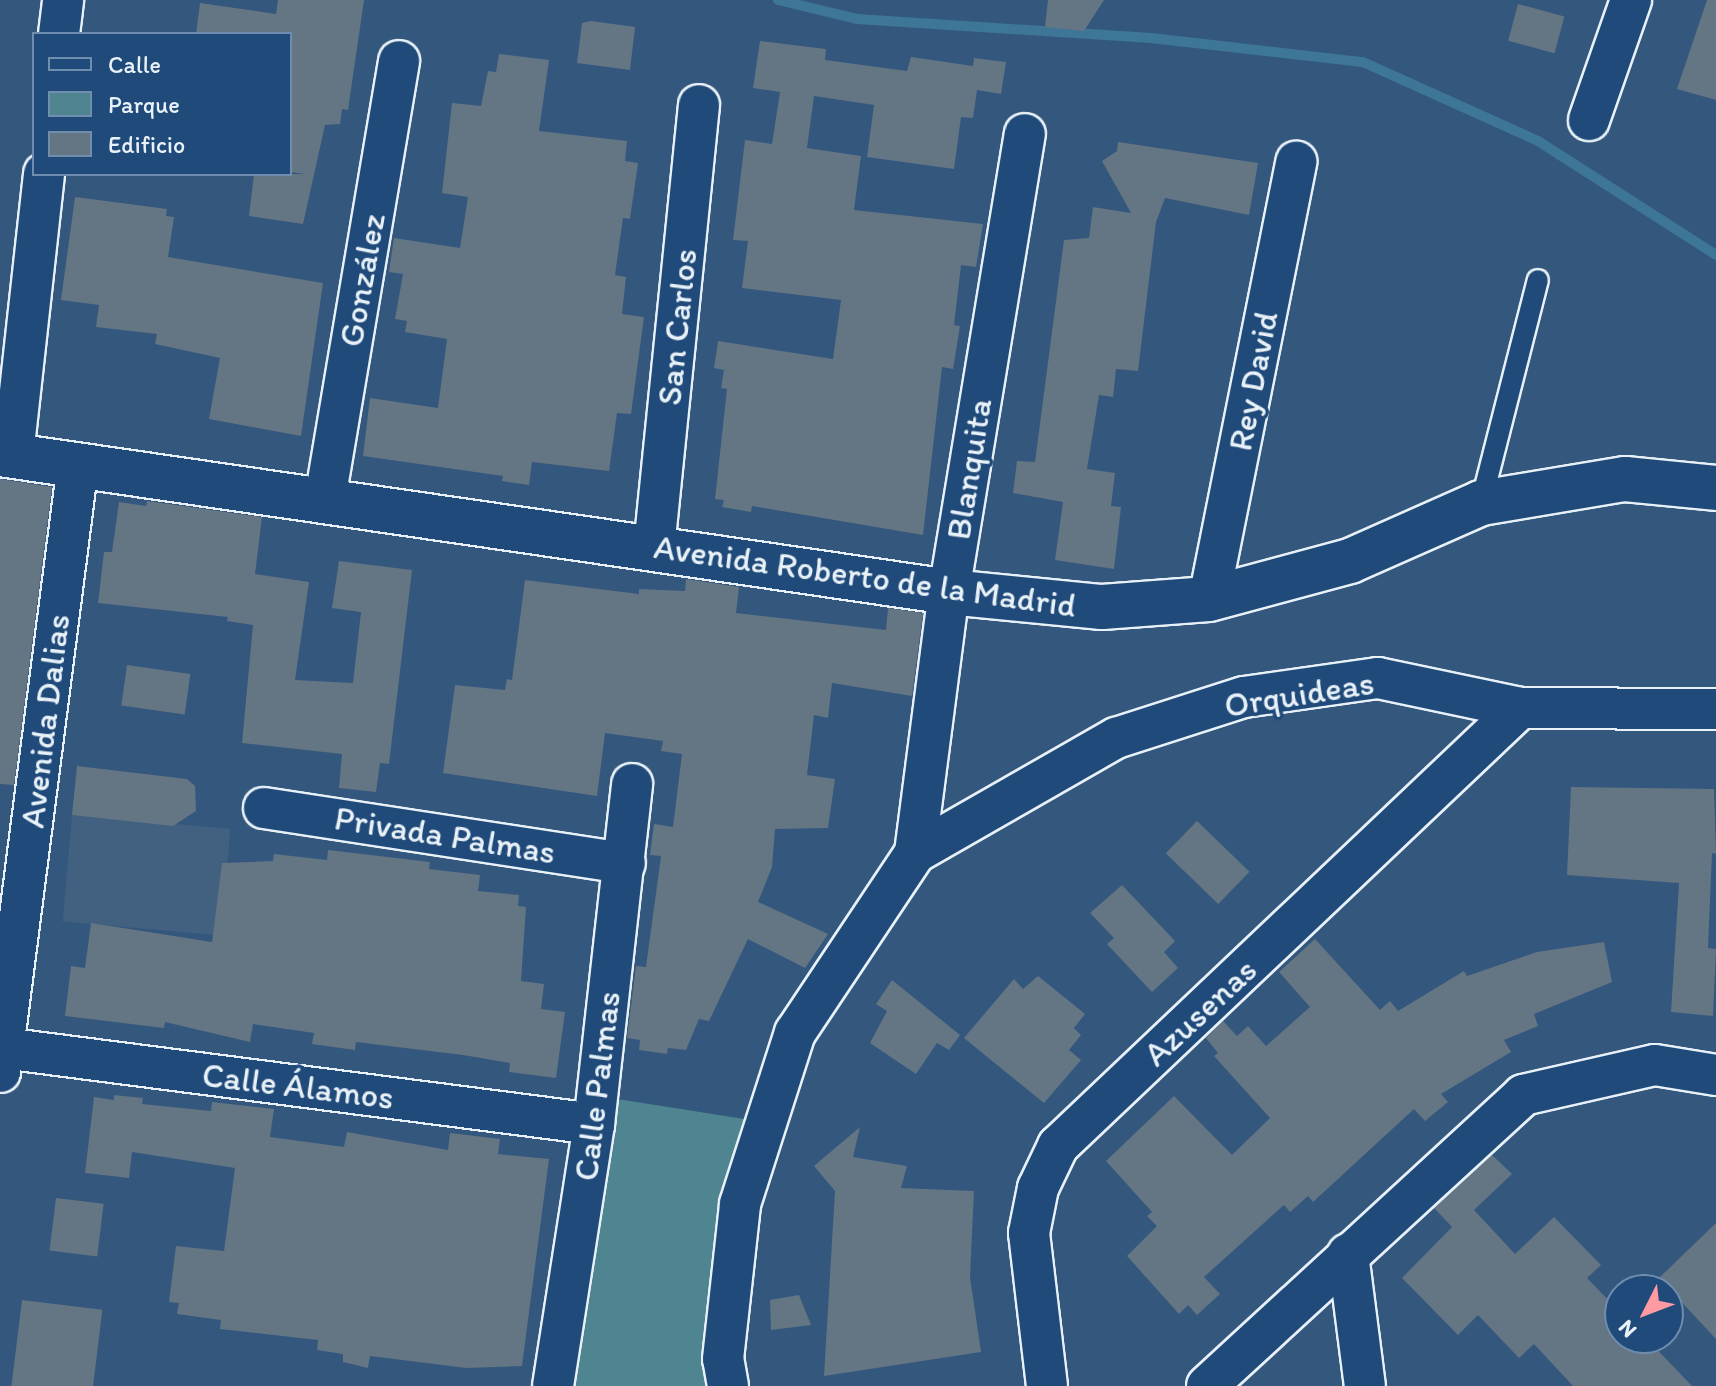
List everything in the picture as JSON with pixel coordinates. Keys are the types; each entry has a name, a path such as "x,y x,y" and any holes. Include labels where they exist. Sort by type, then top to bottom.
{"main road":[{"name":"Avenida Roberto de la Madrid","path":"7,454 949,592 1102,607 1209,599 1350,561 1481,503 1625,479 1716,488"}],"street":[{"path":"59,32 63,0"},
{"path":"1589,120 1631,0"},
{"name":"González","path":"325,499 399,61"},
{"name":"San Carlos","path":"654,548 699,105"},
{"name":"Blanquita","path":"915,853 949,592 1025,134"},
{"name":"Rey David","path":"1209,599 1296,162"},
{"path":"7,454 44,176"},
{"name":"Avenida Dalias","path":"2,1060 78,464"},
{"name":"Orquideas","path":"915,853 1116,738 1244,697 1378,678 1520,708 1716,709"},
{"name":"Azusenas","path":"1047,1386 1029,1233 1038,1188 1058,1146 1520,708"},
{"name":"Calle Palmas","path":"553,1386 594,1124 632,784"},
{"name":"Privada Palmas","path":"264,808 625,863"},
{"path":"728,1386 723,1359 740,1204 795,1033 915,853"},
{"name":"Calle Álamos","path":"2,1060 594,1124"},
{"path":"1207,1386 1523,1095 1655,1065 1716,1075"},
{"path":"1348,1254 1365,1386"}],"lane":[{"path":"1481,503 1538,280"}],"shaded area":[{"path":"72,815 230,829 221,935 63,922"}],"green space":[{"path":"611,1098 760,1122 718,1386 565,1385"}],"building":[{"path":"278,0 364,0 348,110 342,109 340,124 325,125 303,224 249,216 254,176 305,174 292,172 292,32 196,32 200,3 276,14"},
{"path":"1048,0 1104,0 1084,31 1045,27"},
{"path":"1707,0 1716,0 1716,100 1677,89"},
{"path":"1518,4 1564,16 1555,53 1508,41"},
{"path":"591,21 635,27 630,70 577,63 582,23"},
{"path":"760,41 826,49 825,60 907,71 911,57 973,66 974,58 1006,62 1001,94 977,90 973,118 961,117 954,169 867,157 874,105 814,96 807,148 861,156 854,210 983,224 976,267 961,265 954,325 960,326 953,369 942,367 923,535 752,506 751,512 722,507 724,500 715,499 727,389 721,388 724,370 714,368 718,341 833,359 841,300 742,288 748,241 733,240 745,140 772,144 780,92 753,88"},
{"path":"499,54 549,60 539,131 627,141 625,161 638,163 630,219 623,218 615,275 626,277 622,314 644,317 631,414 617,413 609,471 532,462 529,485 502,481 503,476 363,456 370,398 438,408 447,339 405,332 407,321 395,319 403,274 389,272 394,238 460,248 468,197 442,193 452,103 481,106 488,71 496,72"},
{"path":"1118,142 1258,163 1249,215 1165,198 1156,222 1138,371 1116,369 1113,397 1099,395 1087,469 1115,473 1111,506 1121,507 1114,569 1055,560 1063,502 1013,493 1017,461 1035,462 1064,240 1089,238 1093,207 1131,213 1102,161 1117,151"},
{"path":"75,197 167,209 166,216 174,217 168,257 323,283 301,436 209,419 220,358 155,344 157,334 96,327 99,305 61,300"},
{"path":"0,479 52,487 14,785 0,784"},
{"path":"147,501 262,517 255,574 309,582 295,680 353,683 361,612 332,608 339,561 412,570 389,764 380,763 376,792 339,788 342,754 242,743 253,625 227,621 228,617 98,603 104,552 112,552 119,502 146,506"},
{"path":"686,579 739,587 736,613 886,630 888,608 923,613 912,696 832,683 828,718 814,715 807,775 835,779 828,828 775,829 772,867 758,902 828,934 805,968 748,939 709,1021 699,1019 686,1050 668,1048 667,1054 639,1050 640,1040 627,1038 636,966 646,967 661,856 650,855 654,824 673,827 682,754 661,751 663,741 605,733 597,796 443,773 455,685 505,690 507,679 512,680 525,580 639,594 639,589 685,591"},
{"path":"127,665 190,674 185,715 121,706"},
{"path":"77,766 187,779 195,786 196,811 173,826 72,815"},
{"path":"1571,787 1714,789 1716,854 1712,853 1708,948 1716,949 1713,1016 1671,1012 1679,883 1567,875"},
{"path":"1197,821 1250,872 1218,904 1166,853"},
{"path":"328,850 430,862 429,869 480,875 478,891 519,895 518,906 526,907 521,981 544,984 541,1009 565,1012 556,1078 509,1072 510,1063 463,1055 356,1042 355,1050 312,1044 314,1033 253,1024 250,1042 165,1022 164,1028 65,1016 71,966 85,968 91,923 212,942 222,863 273,861 274,854 327,860"},
{"path":"1122,885 1175,941 1164,952 1178,968 1152,992 1107,944 1114,938 1090,913"},
{"path":"1315,939 1380,1010 1390,1001 1398,1011 1464,971 1467,976 1537,952 1604,942 1612,982 1534,1014 1538,1026 1504,1040 1511,1052 1441,1094 1448,1102 1425,1121 1414,1109 1313,1202 1308,1196 1290,1212 1284,1205 1204,1277 1220,1294 1197,1315 1188,1305 1179,1314 1127,1256 1157,1226 1147,1216 1152,1212 1106,1161 1174,1096 1232,1155 1270,1118 1214,1056 1218,1053 1206,1038 1223,1021 1237,1036 1248,1026 1266,1046 1310,1007 1279,972"},
{"path":"1038,976 1085,1014 1074,1028 1081,1035 1069,1050 1081,1060 1044,1103 964,1038 1014,979 1023,989"},
{"path":"892,980 960,1035 949,1050 937,1043 916,1074 870,1043 887,1011 876,1004"},
{"path":"114,1095 143,1098 142,1104 211,1111 212,1102 274,1109 270,1137 344,1147 347,1132 448,1150 450,1133 500,1139 498,1154 549,1159 522,1366 466,1368 370,1356 368,1368 343,1362 343,1354 317,1350 318,1340 220,1329 221,1320 177,1314 179,1303 169,1302 176,1246 224,1251 235,1168 132,1152 129,1178 85,1173 94,1097 114,1100"},
{"path":"860,1127 853,1157 907,1166 901,1188 974,1191 970,1277 981,1352 824,1376 835,1191 814,1166"},
{"path":"1492,1155 1512,1174 1474,1210 1515,1254 1554,1217 1601,1265 1587,1278 1604,1296 1604,1354 1661,1354 1692,1386 1573,1386 1534,1344 1519,1358 1478,1315 1458,1335 1402,1278 1452,1227 1434,1208"},
{"path":"56,1198 104,1204 97,1256 50,1251"},
{"path":"1716,1223 1716,1339 1684,1305 1684,1274 1663,1274"},
{"path":"799,1295 811,1325 771,1330 770,1300"},
{"path":"22,1300 102,1310 93,1386 11,1386"}],"waterway":[{"path":"778,0 857,19 1151,38 1363,62 1538,141 1716,255"}]}
